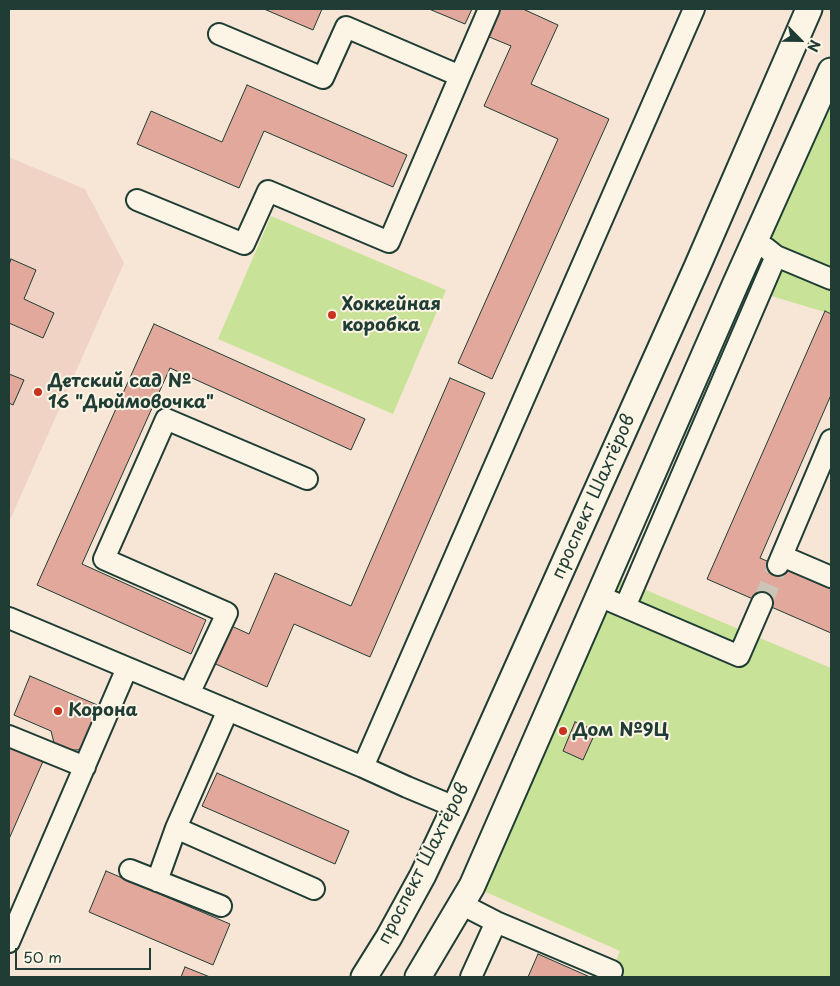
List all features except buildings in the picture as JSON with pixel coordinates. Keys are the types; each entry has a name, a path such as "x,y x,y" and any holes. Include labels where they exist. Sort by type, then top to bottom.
{"main road":[{"name":"проспект Шахтёров","path":"364,977 389,937 423,875 455,806 697,267 808,9"},
{"path":"418,977 472,886 831,71"}],"lane":[{"path":"138,200 244,244 268,191 389,242 489,9"},
{"path":"363,766 694,9"},
{"path":"219,34 323,78 346,27 460,76"},
{"path":"755,241 776,256 831,280"},
{"path":"624,607 776,256"},
{"path":"190,694 227,612 104,559 166,419 307,479"},
{"path":"831,440 780,561 831,577"},
{"path":"599,596 739,656 762,603"},
{"path":"9,618 455,806"},
{"path":"9,942 127,668"},
{"path":"157,881 176,828 228,710"},
{"path":"9,736 85,767"},
{"path":"176,828 314,889"},
{"path":"130,870 220,906"},
{"path":"462,904 496,922 612,972 609,977"},
{"path":"471,977 496,922"}],"shaded area":[{"name":"Детский сад № 16 \"Дюймовочка\"","path":"9,157 85,189 124,263 9,522"}],"green space":[{"path":"831,72 831,314 735,285"},
{"name":"Хоккейная коробка","path":"271,216 446,290 393,414 218,339"},
{"path":"608,574 831,668 831,977 609,977 620,951 472,886"}],"tunnel":[{"path":"762,603 778,565"}],"place":[{"name":"Хоккейная коробка","path":"332,315"},
{"name":"Детский сад № 16 \"Дюймовочка\"","path":"38,392"},
{"name":"Корона","path":"58,711"},
{"name":"Дом №9Ц","path":"563,731"}]}
